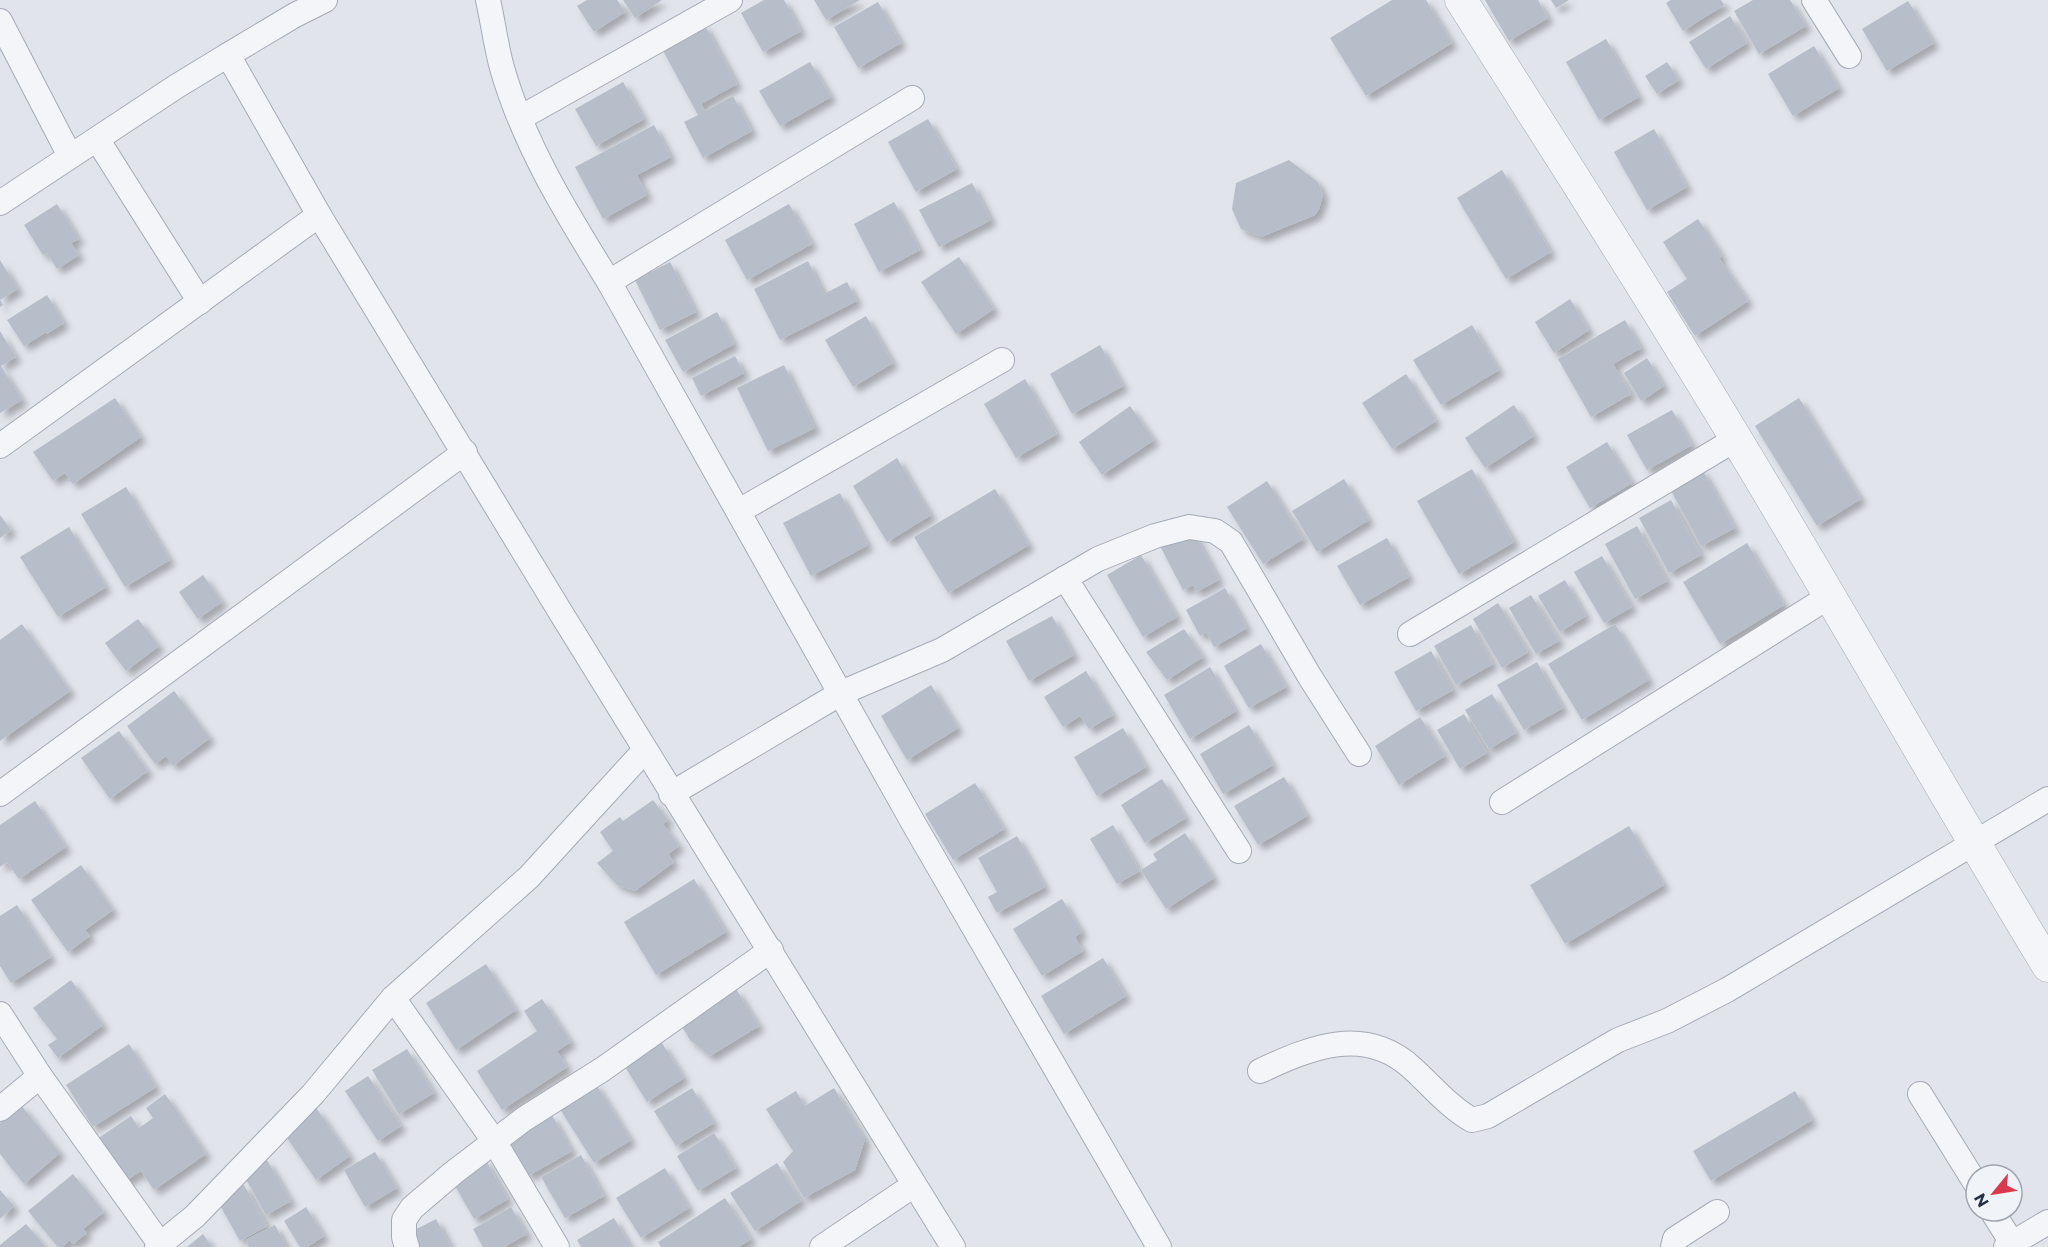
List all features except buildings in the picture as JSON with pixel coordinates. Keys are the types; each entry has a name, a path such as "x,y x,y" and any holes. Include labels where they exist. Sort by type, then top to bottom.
{"street":[{"path":"0,203 177,86 295,15 325,0"},
{"path":"488,0 502,68 538,160 559,200 609,282 921,836 1159,1247"},
{"path":"520,118 730,0"},
{"path":"1461,0 1689,361 2048,966"},
{"path":"1815,0 1850,56"},
{"path":"0,21 70,156"},
{"path":"228,55 319,214 671,794 771,950 953,1247"},
{"path":"609,282 912,98"},
{"path":"97,139 200,302"},
{"path":"0,446 319,214"},
{"path":"739,511 1002,360"},
{"path":"1410,634 1736,439"},
{"path":"0,794 465,452"},
{"path":"671,794 840,693 942,650 1098,559 1155,536 1190,527 1215,531 1231,542 1310,677 1359,754"},
{"path":"1065,578 1239,851"},
{"path":"1502,802 1830,596"},
{"path":"0,1014 40,1076 158,1246 195,1216 313,1094 393,998 530,877 645,750"},
{"path":"1260,1071 1283,1060 1328,1045 1352,1042 1380,1048 1410,1066 1457,1112 1472,1120 1488,1116 1618,1040 1667,1022 1727,990 2048,799"},
{"path":"407,1247 404,1237 404,1220 412,1208 494,1141 524,1119 603,1069 771,950"},
{"path":"393,998 494,1141 557,1247"},
{"path":"0,1109 40,1076"},
{"path":"1920,1094 1964,1165"},
{"path":"822,1247 915,1185"},
{"path":"1673,1247 1675,1239 1717,1212"},
{"path":"1998,1223 2009,1245 2048,1222"}]}
